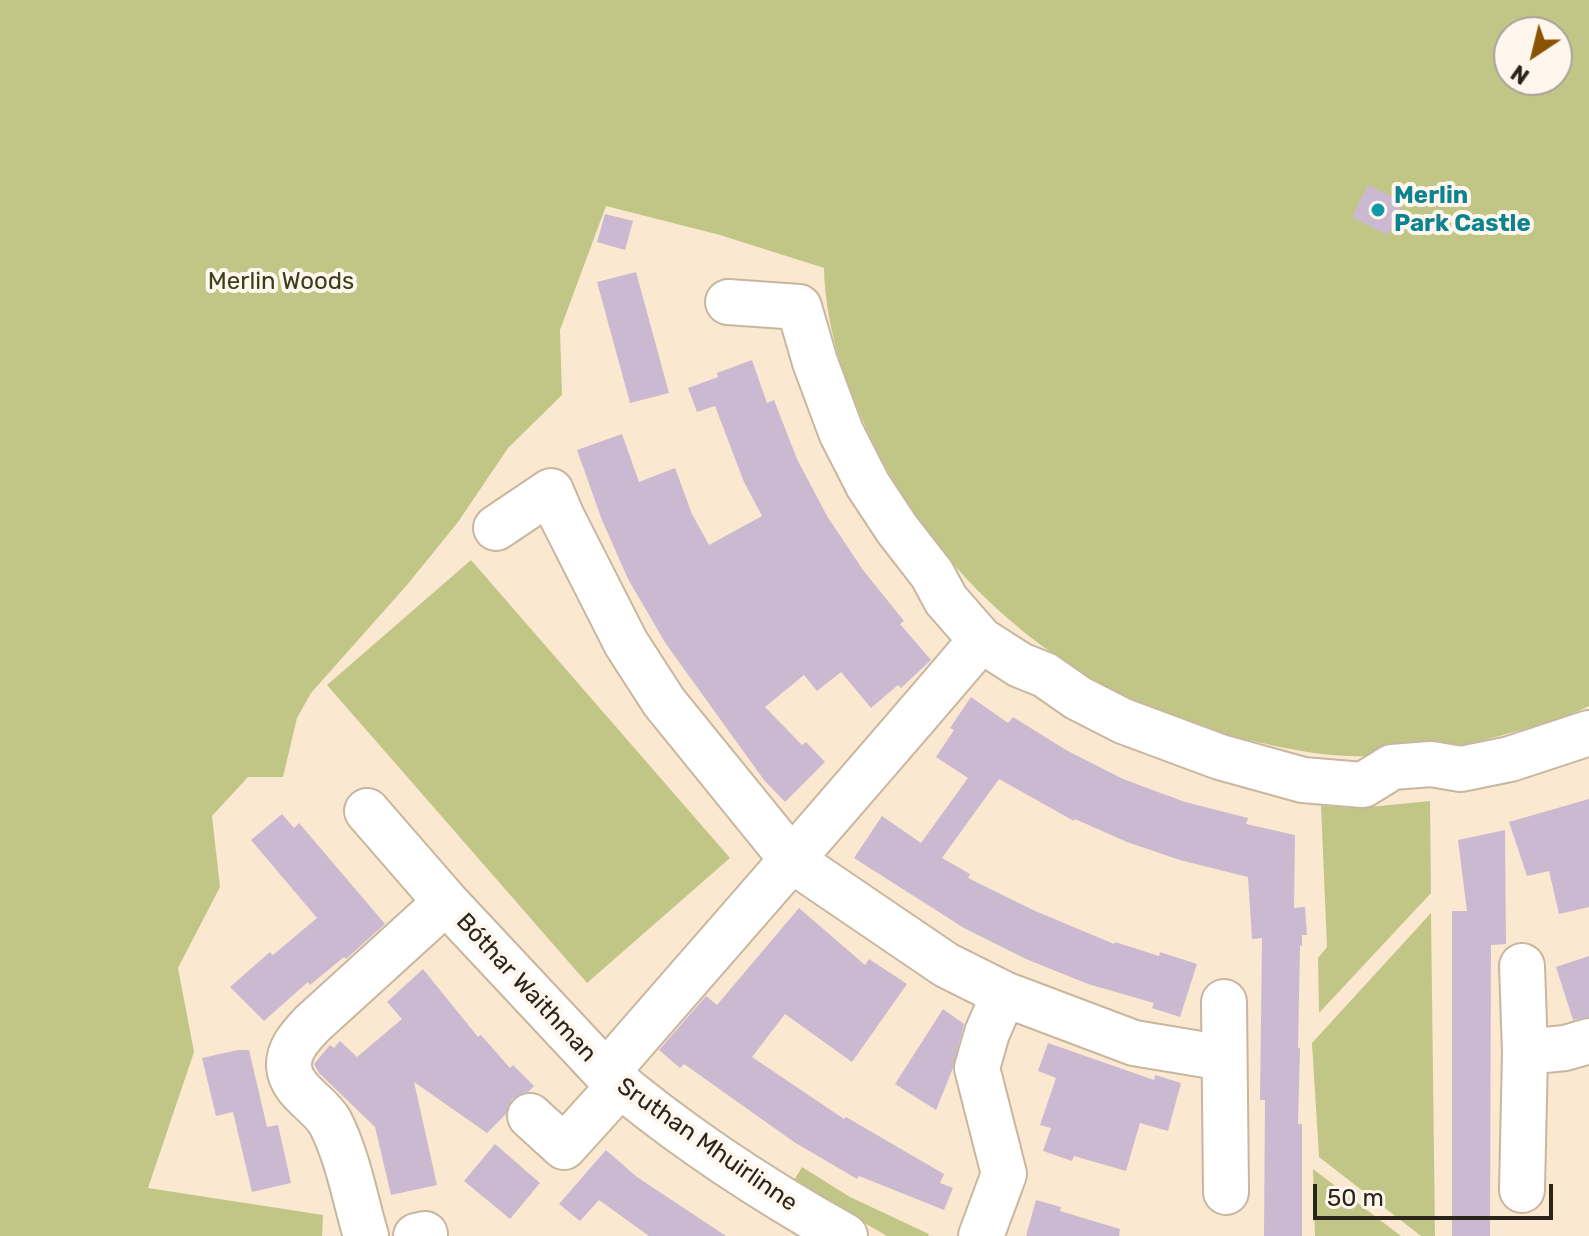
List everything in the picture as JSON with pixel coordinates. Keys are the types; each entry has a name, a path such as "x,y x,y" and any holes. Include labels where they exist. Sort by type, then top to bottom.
{"street":[{"path":"728,302 799,307 841,432 868,485 932,574 946,600 981,640 1123,721 1220,757 1303,780 1363,785 1392,767 1431,764 1461,769 1510,759 1589,733"},
{"path":"496,528 551,491 626,643 664,702 793,861 946,965 1004,994 1134,1043 1224,1058"},
{"name":"Sruthan Mhuirlinne","path":"845,1236 767,1192 613,1079 708,953 793,861 981,640"},
{"name":"Bóthar Waithman","path":"367,811 446,902 613,1079"},
{"name":"Bóthar Waithman","path":"366,1236 329,1121 296,1085 290,1072 291,1052 312,1024 446,902"},
{"path":"1522,966 1525,1052 1522,1190"},
{"path":"981,1236 1004,1174 977,1068 987,1033 1004,994"},
{"path":"1224,1002 1226,1192"},
{"path":"1525,1052 1565,1048 1589,1041"},
{"path":"530,1116 564,1147 613,1079"}],"green space":[{"name":"Merlin Woods","path":"0,0 1589,0 1589,706 1547,723 1427,752 1368,756 1312,753 1212,732 1139,704 1093,680 1049,651 1007,618 969,581 934,541 904,498 857,408 840,363 825,292 824,268 720,235 606,206 560,330 562,395 508,448 458,522 311,693 297,718 283,777 248,777 212,816 220,887 178,968 194,1052 148,1188 323,1215 322,1236 0,1236"},
{"path":"471,560 730,858 587,983 327,685"},
{"path":"1430,801 1431,893 1319,1013 1318,958 1327,947 1321,806 1359,808"},
{"path":"1431,913 1435,1236 1421,1236 1319,1157 1312,1043"},
{"path":"802,1167 850,1197 928,1236 887,1236 793,1182"},
{"path":"1313,1169 1401,1236 1315,1236"}],"building":[{"name":"Merlin Park Castle","path":"1368,185 1404,202 1388,235 1352,217"},
{"path":"605,214 633,221 625,250 597,242"},
{"path":"636,272 669,393 630,403 597,282"},
{"path":"752,360 767,403 774,400 797,459 827,516 863,570 904,621 900,624 931,660 901,688 898,685 871,708 841,672 817,691 804,675 765,707 802,745 806,742 825,762 785,802 764,780 666,644 628,579 602,520 577,450 622,434 639,482 675,468 692,514 709,545 762,516 744,482 715,406 697,412 688,388"},
{"path":"971,697 1008,723 1013,717 1066,750 1123,779 1185,802 1248,818 1246,824 1295,835 1294,908 1305,907 1307,935 1302,935 1300,946 1298,1048 1302,1236 1264,1236 1265,1100 1260,1100 1262,938 1252,939 1248,877 1180,860 1127,842 1074,821 999,779 942,858 970,874 968,878 1114,944 1159,956 1160,952 1197,964 1180,1017 1152,1008 1154,1003 1088,984 1026,959 964,928 854,858 882,816 921,843 968,778 936,757 954,730 950,728"},
{"path":"1589,799 1589,907 1559,914 1549,871 1527,876 1509,822"},
{"path":"282,814 294,828 299,823 385,924 346,959 344,957 310,985 308,982 264,1021 230,987 270,952 273,955 317,918 251,840"},
{"path":"1505,830 1506,944 1491,945 1490,1236 1452,1236 1452,911 1467,911 1458,840"},
{"path":"799,908 865,965 869,959 907,984 852,1062 785,1014 752,1057 844,1119 846,1117 944,1174 940,1183 953,1188 944,1210 859,1176 857,1179 794,1142 684,1064 680,1068 659,1050 706,996 717,1005"},
{"path":"1589,956 1589,1017 1573,1020 1556,967"},
{"path":"423,969 478,1037 481,1035 510,1068 513,1065 534,1086 512,1099 506,1114 487,1133 414,1082 437,1185 391,1195 375,1127 319,1073 314,1064 330,1045 334,1048 340,1041 357,1057 402,1019 387,1002"},
{"path":"943,1009 964,1024 953,1068 936,1110 895,1084"},
{"path":"1048,1043 1154,1080 1155,1075 1181,1083 1168,1131 1140,1123 1126,1171 1074,1156 1072,1161 1043,1151 1051,1128 1040,1125 1056,1078 1038,1071"},
{"path":"249,1050 267,1127 278,1125 291,1183 252,1192 233,1112 216,1116 202,1058"},
{"path":"495,1144 540,1183 510,1219 464,1181"},
{"path":"606,1150 637,1177 726,1236 649,1236 599,1200 580,1221 559,1204"},
{"path":"1036,1200 1061,1207 1060,1211 1120,1229 1119,1236 1026,1236"}],"place":[{"name":"Merlin Park Castle","path":"1378,210"}]}
